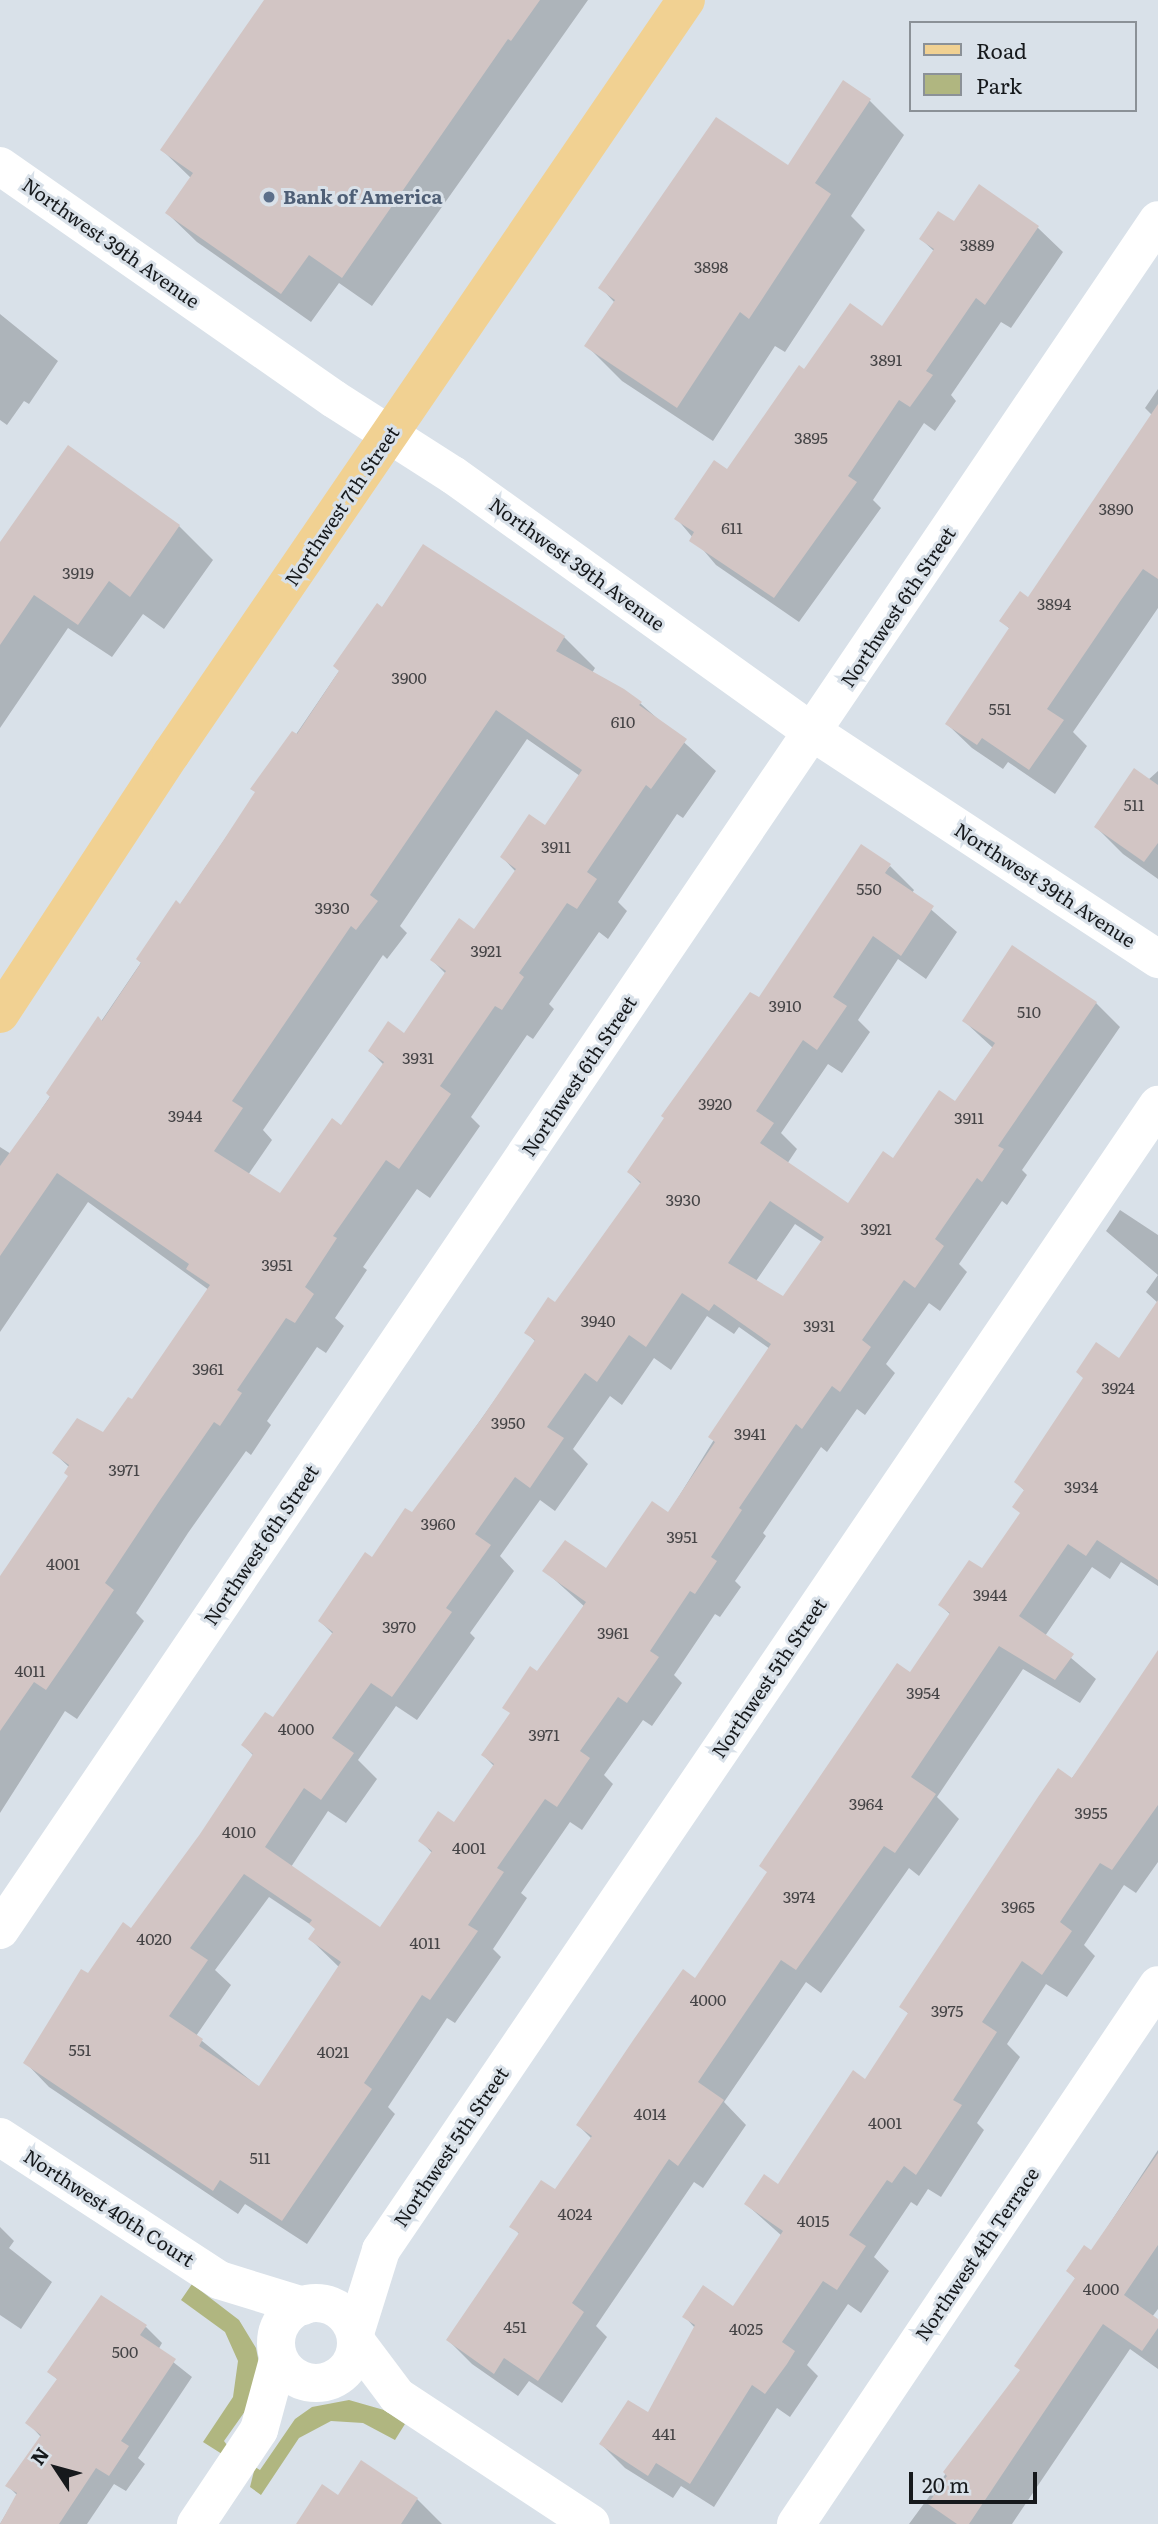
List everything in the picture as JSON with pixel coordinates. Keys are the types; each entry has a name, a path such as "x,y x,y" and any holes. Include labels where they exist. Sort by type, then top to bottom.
{"main road":[{"name":"Northwest 7th Street","path":"5,997 686,0"}],"street":[{"name":"Northwest 39th Avenue","path":"0,166 390,437 453,475 814,733 1158,959"},
{"name":"Northwest 6th Street","path":"0,1930 814,733 1158,220"},
{"name":"Northwest 5th Street","path":"309,2305 381,2250 1158,1105"},
{"name":"Northwest 4th Terrace","path":"796,2524 1158,1985"},
{"name":"Northwest 40th Court","path":"0,2137 219,2280 309,2305"},
{"name":"Northwest 5th Street","path":"357,2337 381,2250"},
{"name":"Northwest 40th Court","path":"219,2280 276,2354"},
{"path":"259,2430 283,2322 309,2305 343,2312 397,2396"},
{"path":"196,2524 259,2430 325,2381 349,2368 357,2337"},
{"path":"276,2354 289,2374 397,2396 591,2524"}],"green space":[{"path":"192,2284 239,2320 256,2348 260,2368 253,2400 224,2441 227,2445 222,2454 203,2442 233,2397 238,2361 225,2332 181,2300"},
{"path":"349,2400 384,2410 405,2424 395,2440 363,2423 331,2421 299,2438 261,2495 250,2487 255,2467 260,2470 295,2419 312,2407"}],"building":[{"path":"264,0 540,0 511,41 508,39 342,278 309,255 281,294 165,213 193,173 160,150"},
{"path":"843,80 871,99 815,183 831,194 749,319 740,312 677,408 584,346 615,300 598,288 716,117 788,165"},
{"path":"979,184 1039,226 985,305 976,298 926,371 933,375 910,407 899,400 848,476 857,482 774,598 689,541 694,532 674,519 714,460 727,469 799,365 804,369 850,303 882,326 934,249 919,239 938,211 954,221"},
{"path":"1158,404 1158,579 1143,569 1047,709 1064,720 1029,770 982,738 977,745 945,724 1009,628 999,621 1020,591 1028,597"},
{"path":"68,445 180,525 130,597 109,581 78,625 34,595 0,645 0,542"},
{"path":"423,544 565,636 556,651 624,689 642,702 639,705 687,739 651,789 646,785 587,872 597,879 577,909 567,903 519,973 524,977 502,1010 495,1006 440,1086 451,1094 399,1169 386,1160 333,1236 337,1238 305,1287 314,1294 295,1323 286,1318 237,1390 242,1393 220,1426 214,1422 158,1503 105,1583 114,1590 46,1690 34,1682 0,1731 0,1576 68,1476 64,1473 69,1465 52,1453 77,1418 103,1432 128,1397 132,1399 210,1285 186,1269 189,1264 57,1173 0,1256 0,1166 50,1097 46,1093 98,1016 102,1021 141,963 136,959 176,900 180,904 223,841 255,792 250,789 292,731 297,734 339,671 333,666 377,603 382,607","holes":["496,710 582,770 545,825 529,814 500,857 516,869 474,929 459,918 430,960 446,971 404,1033 388,1021 368,1051 384,1062 341,1125 332,1118 280,1193 214,1151 243,1108 232,1101 351,926 356,930 378,901 370,895"]},
{"path":"1134,768 1158,785 1158,843 1144,862 1094,827"},
{"path":"861,844 891,864 885,873 934,906 901,956 873,936 833,997 847,1006 817,1050 803,1040 756,1111 774,1123 760,1143 848,1203 883,1151 893,1158 939,1090 955,1101 995,1043 962,1021 1012,945 1097,1002 998,1146 1004,1149 982,1182 977,1178 935,1239 944,1246 915,1288 904,1280 862,1340 871,1347 840,1392 832,1386 802,1429 796,1424 739,1508 742,1510 711,1557 717,1561 695,1594 690,1591 650,1651 659,1657 627,1703 618,1697 580,1751 590,1758 557,1807 545,1799 497,1868 504,1872 468,1925 478,1931 430,2000 422,1995 364,2083 372,2089 282,2221 220,2180 213,2191 23,2063 81,1969 88,1973 123,1922 131,1928 200,1834 253,1754 241,1745 265,1712 273,1717 333,1632 318,1621 365,1552 372,1557 405,1508 412,1512 482,1418 535,1340 524,1333 548,1297 555,1302 641,1182 627,1172 664,1118 661,1116 750,992 759,997","holes":["770,1201 824,1237 783,1296 728,1263","682,1293 709,1311 714,1304 771,1344 708,1437 715,1442 668,1512 652,1501 606,1568 565,1540 542,1571 586,1602 537,1671 530,1666 502,1708 510,1713 481,1755 494,1764 454,1822 438,1811 418,1841 432,1851 380,1927 265,1847 304,1788 321,1800 354,1753 332,1738 371,1683 392,1697 452,1612 446,1608 491,1545 475,1534 515,1477 530,1488 564,1438 547,1427 585,1373 597,1382 629,1335 646,1347","244,1874 312,1920 309,1924 315,1929 308,1939 341,1962 259,2086 199,2046 203,2039 169,2016 208,1960 190,1948"]},
{"path":"1158,1300 1158,1580 1097,1540 1086,1556 1068,1544 1019,1616 1074,1654 1055,1680 999,1646 911,1777 936,1794 895,1853 884,1846 796,1970 781,1960 698,2082 724,2100 678,2166 669,2159 572,2303 584,2312 538,2381 504,2358 494,2374 446,2340 519,2233 509,2227 541,2180 555,2189 592,2136 576,2125 634,2039 683,1969 695,1978 767,1872 759,1866 897,1663 910,1672 950,1613 938,1605 969,1560 982,1568 1020,1513 1012,1507 1024,1490 1014,1482 1083,1378 1076,1372 1096,1342 1119,1358"},
{"path":"1158,1650 1158,1805 1112,1870 1100,1863 1060,1922 1072,1931 1042,1975 1022,1961 982,2022 997,2032 953,2100 962,2105 916,2175 904,2166 892,2183 887,2180 849,2235 866,2246 837,2290 823,2281 782,2342 795,2351 787,2364 765,2394 752,2385 690,2484 656,2463 648,2476 599,2444 628,2400 648,2412 695,2325 682,2317 703,2285 733,2306 783,2231 744,2204 764,2174 778,2184 853,2070 865,2079 908,2013 899,2007 1038,1797 1058,1768 1072,1778"},
{"path":"1158,2153 1158,2245 1124,2295 1158,2319 1158,2328 1142,2351 1103,2324 969,2524 957,2524 928,2504 947,2476 943,2472 1020,2370 1014,2366 1075,2278 1066,2271 1084,2245 1091,2250"},
{"path":"101,2295 147,2325 140,2335 176,2359 121,2441 129,2446 109,2476 96,2468 59,2524 0,2524 17,2493 5,2486 41,2435 25,2423 57,2379 47,2372"},
{"path":"361,2460 418,2498 401,2524 296,2524 322,2484 338,2495"}],"place":[{"name":"Bank of America","path":"269,197"}]}
